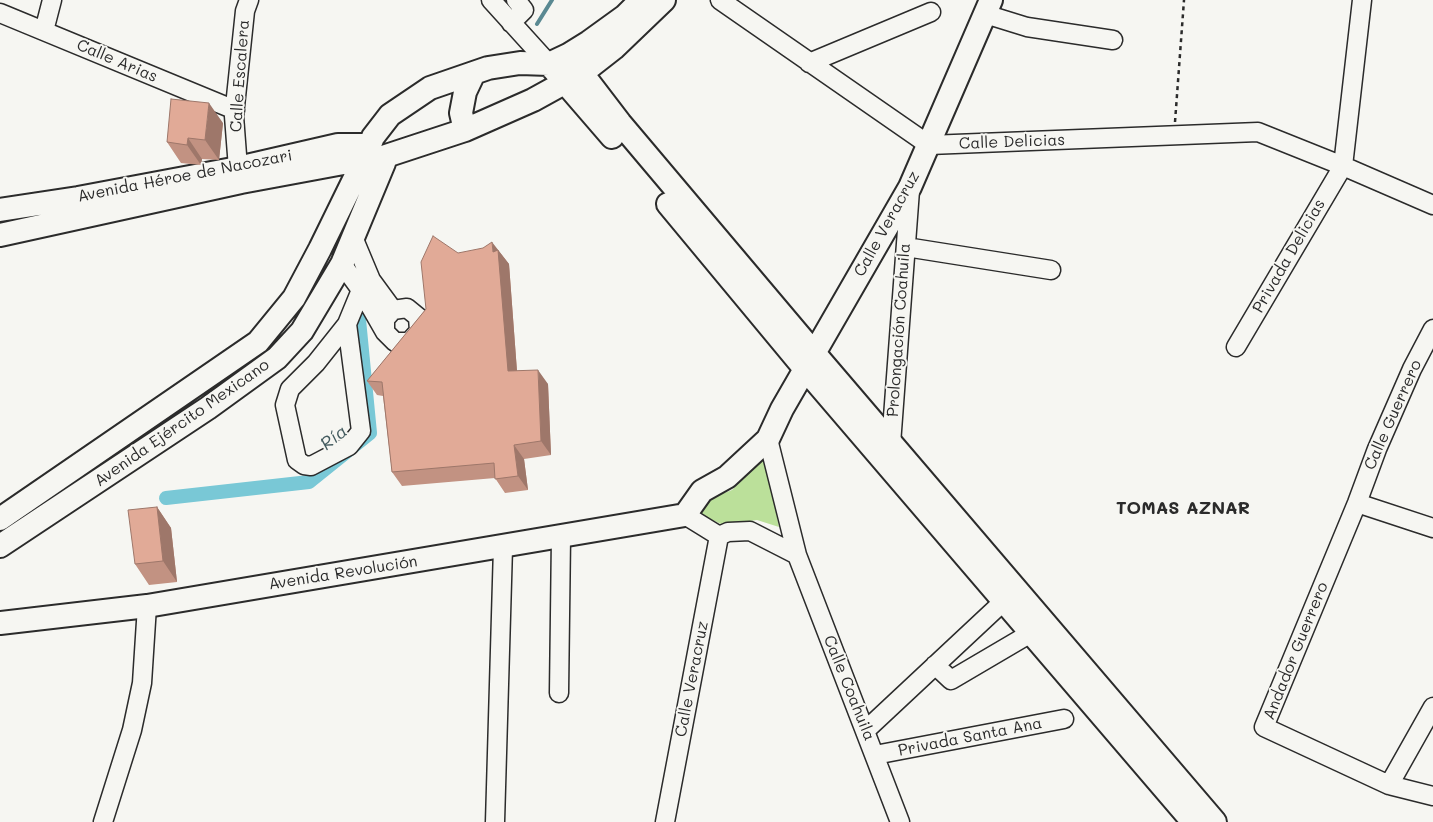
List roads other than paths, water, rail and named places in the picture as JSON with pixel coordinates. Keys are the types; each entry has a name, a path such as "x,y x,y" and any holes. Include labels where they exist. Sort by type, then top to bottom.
{"main road":[{"path":"376,156 373,137 390,115 430,88 488,68 559,60 625,16 641,0"},
{"name":"Avenida Héroe de Nacozari","path":"0,210 376,156 465,130 533,100 574,77 614,48 664,0"},
{"name":"Calle Veracruz","path":"768,439 782,409 910,186 988,7"},
{"path":"559,60 810,362 1004,601 1193,822"},
{"path":"465,130 461,113 464,92 474,73"},
{"name":"Avenida Ejército Mexicano","path":"0,546 208,408 277,358 302,332 342,264 353,238 376,156"},
{"name":"Avenida Ejército Mexicano","path":"0,519 258,342 294,298 376,156"},
{"name":"Avenida Héroe de Nacozari","path":"0,235 239,175"},
{"path":"810,362 891,444 1215,822"},
{"path":"686,515 702,491 727,477 768,439"},
{"name":"Avenida Revolución","path":"0,623 147,606 686,515"}],"street":[{"path":"44,31 52,0"},
{"name":"Calle Escalera","path":"239,175 234,110 245,11 249,0"},
{"path":"491,0 511,23 559,60"},
{"path":"511,23 524,10 516,0"},
{"path":"720,0 929,145"},
{"path":"1343,166 1362,0"},
{"path":"988,7 1027,27 1113,40"},
{"name":"Calle Arias","path":"0,12 234,110"},
{"path":"809,63 931,12"},
{"name":"Calle Delicias","path":"929,145 1258,132 1433,205"},
{"name":"Privada Delicias","path":"1236,347 1343,166"},
{"name":"Prolongación Coahuila","path":"891,444 910,186"},
{"path":"353,238 366,285 385,332 395,342 409,342 419,331 418,317 407,308 393,310 385,320 385,332"},
{"path":"906,247 1051,270"},
{"path":"342,264 393,310"},
{"path":"347,324 361,430 350,446 311,466 304,465 297,460 285,405 290,388 316,363 347,324 366,285"},
{"name":"Calle Guerrero","path":"1357,503 1412,369 1433,329"},
{"name":"Calle Coahuila","path":"768,439 797,555 876,755 900,822"},
{"path":"1357,503 1433,528"},
{"name":"Andador Guerrero","path":"1357,503 1264,727 1389,785"},
{"path":"686,515 719,536 728,532 750,531 797,555"},
{"name":"Calle Veracruz","path":"665,822 719,536"},
{"path":"559,693 561,537"},
{"path":"496,822 503,547"},
{"path":"866,730 1004,601"},
{"path":"103,822 132,730 142,683 147,606"},
{"path":"935,665 951,680 1031,633"},
{"path":"1433,707 1389,785 1433,796"},
{"name":"Privada Santa Ana","path":"876,755 1064,719"}],"waterway":[{"path":"537,24 552,0"},
{"name":"Ría","path":"166,498 309,482 370,433 357,299"}],"district":[{"name":"TOMAS AZNAR","path":"1183,508"}]}
